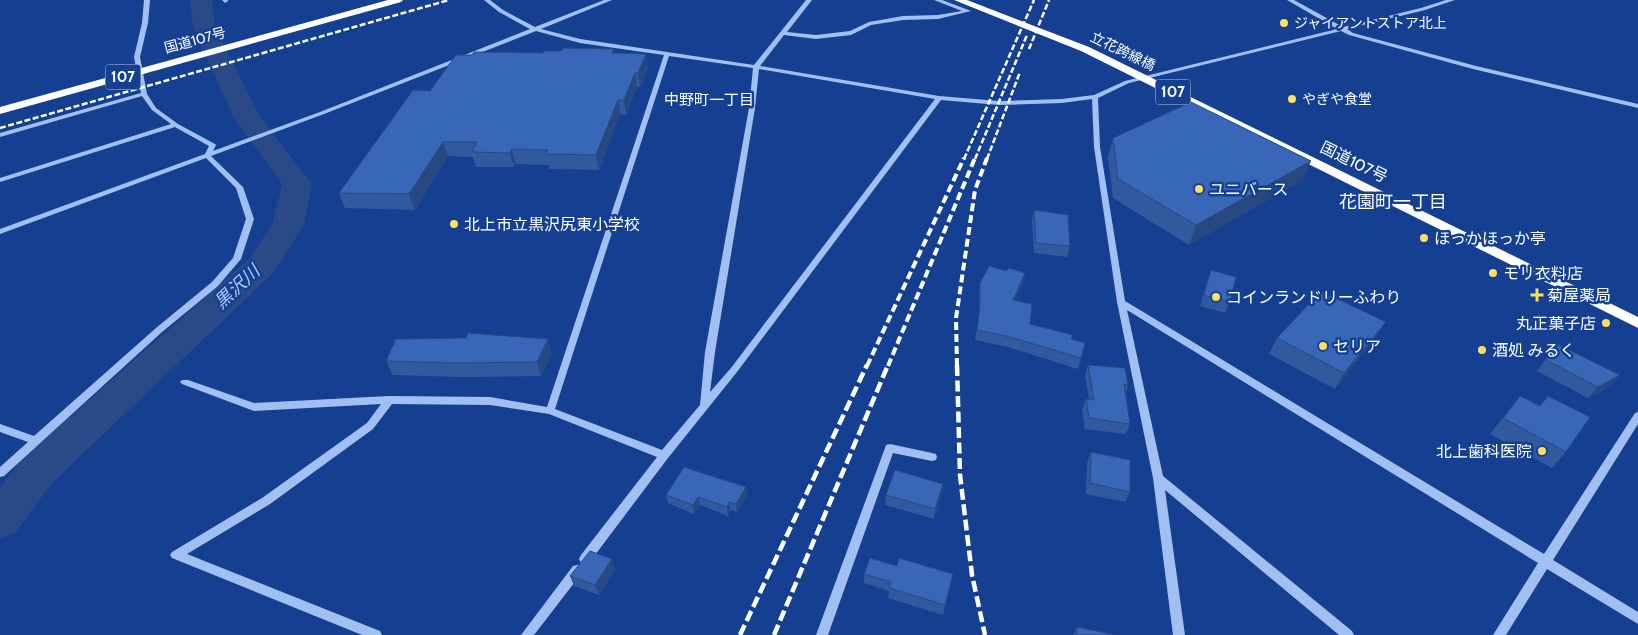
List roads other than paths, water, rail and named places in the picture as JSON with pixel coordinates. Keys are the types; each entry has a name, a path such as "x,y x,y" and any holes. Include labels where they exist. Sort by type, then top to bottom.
{"highway":[{"name":"国道107号","path":"5,109 398,0"},
{"name":"立花跨線橋","path":"959,0 1085,48 1296,153"},
{"name":"国道107号","path":"1296,153 1638,323"}],"street":[{"path":"147,0 145,23 138,57 144,94 154,109 213,145 207,156"},
{"path":"487,0 535,29 580,41 756,67 939,98 1007,103 1095,97 1127,82 1452,0"},
{"path":"0,232 207,156 609,0"},
{"path":"704,406 710,352 752,108 756,67 809,0"},
{"path":"783,33 816,37 851,33 869,24 902,18 938,17 968,11 937,0"},
{"path":"1290,0 1351,34 1475,68 1638,106"},
{"path":"550,411 667,54"},
{"path":"0,135 144,94"},
{"path":"1095,97 1097,147 1121,302 1158,478 1178,635"},
{"path":"527,635 664,455 734,370 939,98"},
{"path":"0,180 176,124"},
{"path":"0,473 159,330 215,284 237,258 250,219 239,187 207,156"},
{"path":"1121,302 1638,618"},
{"path":"186,382 254,407 388,400 490,401 550,411 664,455"},
{"path":"376,635 176,555 266,501 370,426 388,400"},
{"path":"1499,635 1638,416"},
{"path":"0,428 36,441"},
{"path":"822,635 890,448 932,457"},
{"path":"1158,478 1348,635"}],"waterway":[{"name":"黒沢川","path":"0,520 37,471 261,266 288,225 297,184 246,116 204,27 201,0"}],"railway":[{"path":"0,128 449,0"},
{"path":"964,159 1034,0"},
{"path":"1029,49 1049,0"},
{"path":"975,159 1027,35"},
{"path":"987,159 1020,72"},
{"path":"867,366 964,158"},
{"path":"888,366 975,158"},
{"path":"957,366 956,318 975,190 987,158"},
{"path":"740,635 867,365"},
{"path":"774,635 888,365"},
{"path":"957,365 960,475 972,575 985,635"}],"place":[{"name":"ジャイアントストア北上","path":"1284,23"},
{"name":"やぎや食堂","path":"1292,99"},
{"name":"ユニバース","path":"1199,189"},
{"name":"北上市立黒沢尻東小学校","path":"454,224"},
{"name":"ほっかほっか亭","path":"1424,238"},
{"name":"モリ衣料店","path":"1493,273"},
{"name":"菊屋薬局","path":"1537,295"},
{"name":"コインランドリーふわり","path":"1216,297"},
{"name":"丸正菓子店","path":"1606,323"},
{"name":"セリア","path":"1323,346"},
{"name":"酒処 みるく","path":"1482,350"},
{"name":"北上歯科医院","path":"1542,451"}],"district":[{"name":"中野町一丁目","path":"709,100"},
{"name":"花園町一丁目","path":"1393,202"}]}
